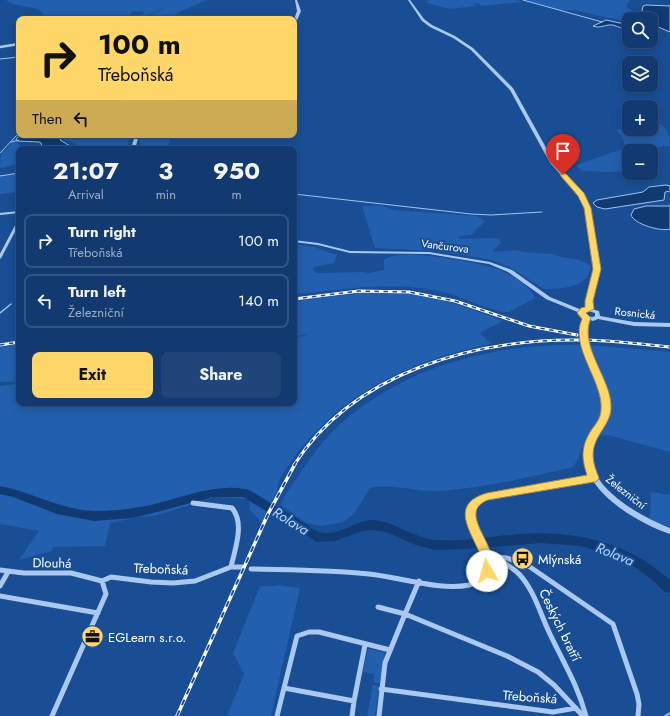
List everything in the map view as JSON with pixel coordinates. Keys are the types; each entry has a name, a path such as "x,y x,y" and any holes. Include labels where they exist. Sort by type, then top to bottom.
{"street":[{"path":"296,0 299,12 297,16"},
{"path":"409,0 423,20 472,49 512,89 552,163 581,195 587,208 597,269 590,296 589,309"},
{"path":"0,47 16,45"},
{"path":"0,214 16,212"},
{"path":"0,258 16,228"},
{"name":"Vančurova","path":"297,241 318,244 350,252 429,253 490,263 510,270 548,298 582,312"},
{"path":"585,309 589,309 597,312 598,317 593,319 583,316 582,312 585,309"},
{"name":"Rosnická","path":"598,317 634,324 670,326"},
{"name":"Železniční","path":"586,318 584,324 584,340 604,394 606,410 602,423 592,437 588,447 588,462 594,478 615,499 637,515 670,531"},
{"path":"251,569 359,573 454,586 472,584 481,579 487,571 488,561 470,514 470,509 477,500 594,478"},
{"path":"193,503 232,508 236,512 238,521 237,537 231,566"},
{"path":"486,556 519,561 530,566 613,624 637,694 639,704 638,716"},
{"name":"Českých bratří","path":"494,556 519,574 533,595 549,632 570,671 580,694 585,716"},
{"name":"Třeboňská","path":"102,581 110,577 151,582 195,581 231,566 242,567"},
{"name":"Dlouhá","path":"0,570 8,572 66,573 85,575 102,581"},
{"path":"0,586 8,572"},
{"path":"52,716 106,594 102,581"},
{"path":"379,716 385,663 419,581"},
{"path":"0,596 98,613"},
{"name":"Třeboňská","path":"378,607 405,614 507,656 538,672 554,685 576,708"},
{"path":"277,716 297,636 309,632 319,632 365,645 390,650"},
{"path":"352,716 365,645"},
{"path":"284,688 354,701"},
{"name":"Třeboňská","path":"382,689 552,712 576,708"},
{"name":"Českých bratří","path":"576,708 585,716"}],"shaded area":[{"path":"6,0 207,0 173,16 148,16 174,4 146,16 142,16 144,12 134,11 127,16 43,16 37,9"},
{"path":"429,0 516,0 523,2 481,6 479,3 473,4 476,6 450,9 426,2"},
{"path":"526,0 630,0 626,6 634,12 622,12 622,20 574,10 557,10"},
{"path":"643,6 670,6 670,32 658,27 658,12 643,12"},
{"path":"606,20 622,23 622,28 613,25 598,27 593,26"},
{"path":"658,124 665,128 670,140 670,146 658,148 658,144 624,144 623,138 616,130 622,129 622,136 658,136"},
{"path":"61,138 129,138 128,146 78,146 75,143"},
{"path":"61,138 60,140 70,146 42,146 39,142 17,141 16,139"},
{"path":"140,138 170,138 168,146 140,146"},
{"path":"17,141 20,146 16,146 16,165 0,168 1,152 8,148 12,142"},
{"path":"622,149 622,171 582,171 577,165"},
{"path":"16,174 16,192 0,194 0,176"},
{"path":"670,186 670,191 665,192 664,200 605,209 597,207 593,203 597,200 643,192 649,187"},
{"path":"362,206 383,206 394,210 477,216 485,221 471,235 459,236 459,239 499,239 501,243 493,250 494,252 515,250 553,254 580,260 591,266 589,273 585,279 574,286 544,289 511,268 487,259 436,251 375,248"},
{"path":"646,206 670,206 670,229 666,230 654,228 642,224 633,218 631,215 634,209"},
{"path":"297,244 314,247 337,255 334,263 314,267 313,269 315,272 319,273 369,273 384,270 384,260 392,256 421,255 440,257 500,270 525,285 533,293 535,298 509,312 504,312 434,290 399,286 364,287 297,294"},
{"path":"383,292 429,297 473,310 502,321 480,333 491,344 459,351 428,361 398,374 370,389 343,407 319,428 298,453 279,481 277,492 262,523 249,509 250,503 248,499 214,497 200,500 200,502 154,516 139,517 110,523 105,546 53,547 52,551 19,560 39,531 0,524 0,386 16,384 16,406 297,406 297,337 306,336 297,336 297,301 359,293"},
{"path":"16,344 16,382 0,382 0,347"},
{"path":"555,345 589,345 670,352 670,452 608,435 592,437 583,446 573,467 507,482 457,490 432,491 386,486 370,488 354,514 343,522 322,526 306,523 281,505 284,497 314,453 335,429 362,407 391,388 421,374 453,362 487,353"},
{"path":"651,492 670,495 670,527 650,519"},
{"path":"277,585 300,588 271,716 227,716 244,674 233,653 260,586"},
{"path":"368,649 385,653 380,683 374,683 374,674 363,672"},
{"path":"373,685 379,686 375,716 367,716"}],"waterway":[{"path":"523,0 602,22"},
{"path":"0,59 16,57"},
{"path":"0,153 16,136"},
{"path":"11,142 19,140"},
{"path":"0,176 16,173"},
{"path":"297,194 471,214 491,215 542,212"},
{"path":"0,313 11,304"},
{"name":"Rolava","path":"0,490 15,493 57,509 94,516 132,513 161,507 212,493 245,493 317,537 335,537 359,527 372,525 388,528 428,544 435,545 467,545 541,538 581,541 601,546 638,562 655,574 670,588"},
{"path":"665,716 670,713"}],"railway":[{"path":"297,299 359,291 409,292 455,301 529,326 577,335"},
{"path":"294,465 319,433 349,406 383,384 420,367 459,355 499,346 539,341 579,340 625,342 670,347"},
{"path":"0,345 16,342"},
{"path":"177,716 268,514 295,464"}],"place":[{"name":"Mlýnská","path":"522,559"},
{"name":"EGLearn s.r.o.","path":"92,637"}],"route":[{"path":"487,571 488,561 470,519 470,509 477,500 512,492 594,478 588,462 588,447 592,437 602,423 606,410 604,394 584,340 584,324 586,318 583,316 582,312 585,309 589,309 589,301 596,279 597,269 587,208 581,195 563,175"}]}
